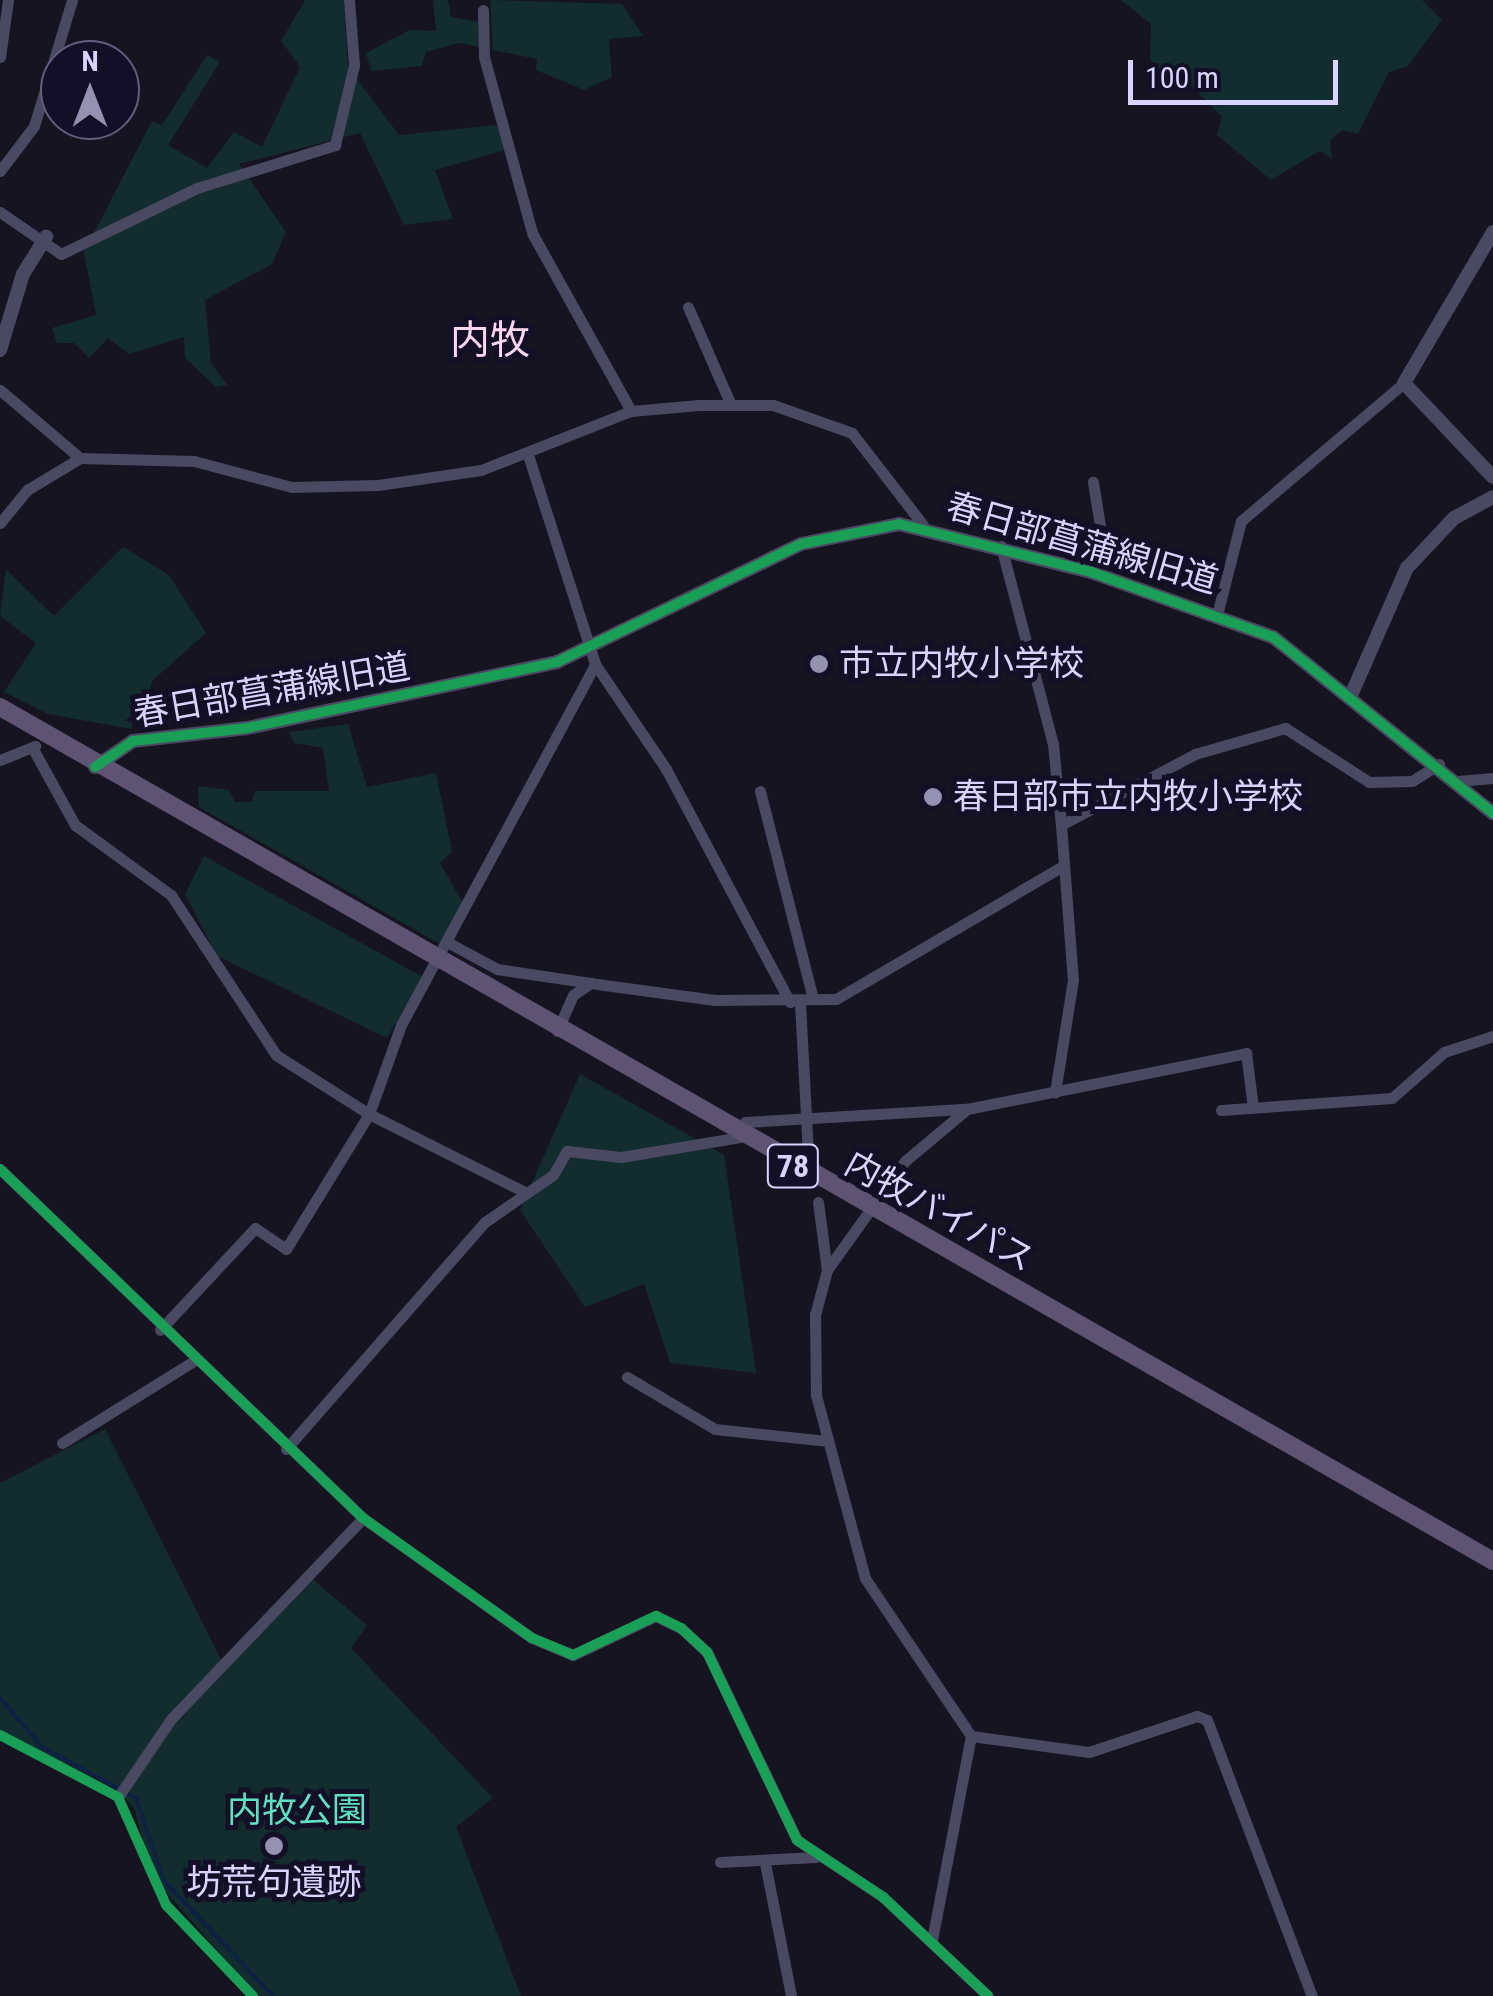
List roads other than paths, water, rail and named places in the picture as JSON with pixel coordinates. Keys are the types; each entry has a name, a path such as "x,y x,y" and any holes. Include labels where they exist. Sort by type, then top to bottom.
{"main road":[{"name":"78","path":"0,706 38,741 95,766"},
{"name":"内牧バイパス","path":"95,766 556,1033 743,1130 869,1209 1493,1561"}],"street":[{"path":"0,57 8,0"},
{"path":"0,171 34,126 72,0"},
{"path":"0,212 46,238 61,254 198,188 335,146 354,65 349,0"},
{"path":"484,10 484,57 532,233 631,410"},
{"path":"1218,612 1241,521 1404,383 1493,232"},
{"path":"0,350 23,274 46,238"},
{"path":"688,307 731,405"},
{"path":"1404,383 1493,477"},
{"path":"0,390 80,458"},
{"path":"0,523 36,484 80,458 194,461 292,487 416,481 528,456 631,410 731,405 773,406 852,432 923,526"},
{"path":"528,456 592,657 666,770 795,1002 808,1156"},
{"path":"1090,572 1101,532 1093,482"},
{"path":"1352,693 1408,568 1454,518 1493,497"},
{"name":"春日部菖蒲線旧道","path":"95,766 133,741 246,728 592,657 814,539 923,526 1218,612 1352,693 1493,813"},
{"path":"1000,546 1053,744 1073,980 1055,1093"},
{"path":"160,1330 255,1228 286,1250 369,1114 401,1025 450,943 592,657"},
{"path":"1061,825 1196,754 1285,728 1369,782 1412,781 1439,764"},
{"path":"0,760 38,741 75,825 171,895 276,1055 369,1114 523,1190"},
{"path":"1458,780 1493,778"},
{"path":"760,791 812,995"},
{"path":"450,943 497,969 591,983 795,1002 812,995 859,992 1064,866"},
{"path":"556,1033 573,995 591,983"},
{"path":"1221,1110 1392,1098 1444,1052 1493,1036"},
{"path":"286,1450 485,1222 523,1190 553,1175 567,1150 621,1157 803,1116 967,1109 1246,1053 1252,1108"},
{"path":"827,1270 926,1138 967,1109"},
{"path":"0,1169 192,1362 363,1518 560,1652 588,1653 656,1616 681,1628 707,1652 771,1791 816,1857 932,1940 985,1995"},
{"path":"818,1202 827,1270 814,1358 828,1441 880,1613 971,1736 1089,1752 1197,1716 1207,1720 1312,1996"},
{"path":"62,1443 192,1362"},
{"path":"628,1378 716,1429 828,1441"},
{"path":"122,1791 171,1719 363,1518"},
{"path":"932,1940 971,1736"},
{"path":"720,1862 765,1863 816,1857"},
{"path":"765,1863 791,1996"}],"waterway":[{"path":"0,1698 42,1747 136,1798 164,1881 273,1996"}],"place":[{"name":"市立内牧小学校","path":"819,664"},
{"name":"春日部市立内牧小学校","path":"933,797"},
{"name":"坊荒句遺跡","path":"274,1846"}],"district":[{"name":"内牧","path":"490,341"}],"park label":[{"name":"内牧公園","path":"297,1811"}]}
